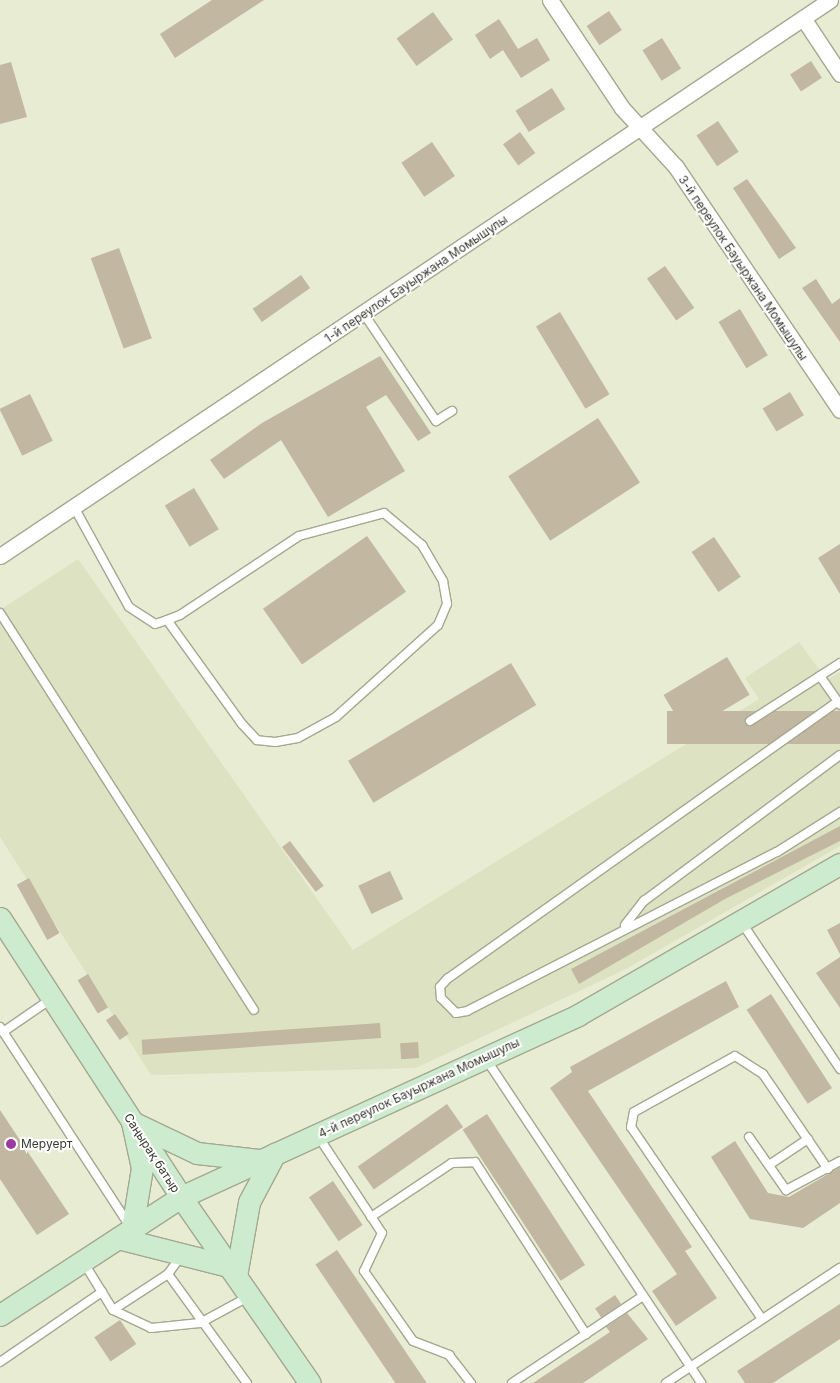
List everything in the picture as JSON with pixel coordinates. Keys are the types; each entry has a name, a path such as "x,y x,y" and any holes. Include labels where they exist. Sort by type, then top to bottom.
{"street":[{"name":"3-й переулок Бауыржана Момышулы","path":"550,0 622,108 643,128 676,167 840,410"},
{"name":"1-й переулок Бауыржана Момышулы","path":"0,556 643,128 830,0"},
{"path":"803,18 840,74"},
{"name":"4-й переулок Бауыржана Момышулы","path":"0,1314 181,1197 578,1015 840,864"},
{"name":"Саңырақ батыр","path":"0,918 181,1197 310,1383"},
{"path":"132,1122 197,1153 267,1157 249,1202 232,1271 125,1234 142,1168 132,1122"}],"lane":[{"path":"364,314 436,421 452,411"},
{"path":"74,507 129,607 155,624 167,620 299,536 384,514 422,544 443,581 447,604 438,625 336,717 298,738 275,742 258,740 242,724 167,620"},
{"path":"0,613 254,1010"},
{"path":"750,721 840,663"},
{"path":"820,676 838,704 448,978 440,987 441,998 456,1013 467,1011 624,927 777,852 840,812"},
{"path":"624,927 644,902 840,755"},
{"path":"741,921 840,1070"},
{"path":"52,998 1,1030 125,1234"},
{"path":"762,1319 631,1127 634,1112 735,1056 763,1074 828,1169"},
{"path":"485,1058 701,1383"},
{"path":"317,1134 382,1233 364,1271 413,1341 449,1355 471,1383"},
{"path":"749,1137 786,1190 840,1161"},
{"path":"768,1165 808,1139"},
{"path":"371,1217 452,1163 475,1162 586,1334"},
{"path":"113,1310 168,1274 183,1253"},
{"path":"83,1261 113,1310 151,1328 200,1323 250,1296"},
{"path":"666,1383 840,1268"},
{"path":"168,1274 200,1323 247,1383"},
{"path":"0,1362 102,1292"},
{"path":"512,1383 643,1296"}],"shaded area":[{"path":"78,559 353,950 759,699 745,678 799,642 827,680 840,672 840,846 626,969 416,1068 151,1075 0,837 0,610"}],"building":[{"path":"212,0 264,0 175,58 160,34"},
{"path":"609,11 622,30 599,45 587,26"},
{"path":"433,12 453,40 417,66 397,38"},
{"path":"499,19 518,49 537,38 550,60 521,78 503,50 490,59 475,35"},
{"path":"662,38 681,69 662,81 642,50"},
{"path":"811,61 822,78 801,91 790,75"},
{"path":"11,62 27,117 0,124 0,65"},
{"path":"552,88 565,109 529,132 516,111"},
{"path":"718,121 739,152 717,166 696,136"},
{"path":"520,132 535,153 518,165 503,144"},
{"path":"432,142 455,176 424,197 401,163"},
{"path":"747,179 796,248 779,259 733,188"},
{"path":"119,248 152,338 124,348 91,258"},
{"path":"665,266 694,308 676,320 647,279"},
{"path":"301,275 310,288 262,322 253,309"},
{"path":"816,279 832,304 840,298 840,342 802,288"},
{"path":"740,309 768,355 746,368 719,322"},
{"path":"560,312 609,394 585,409 536,326"},
{"path":"380,356 431,433 418,441 386,395 366,407 405,471 328,517 281,440 224,479 210,460 262,423"},
{"path":"790,392 804,415 776,432 763,408"},
{"path":"30,394 53,441 22,456 0,409"},
{"path":"598,418 640,483 550,541 508,476"},
{"path":"194,488 219,529 190,547 165,506"},
{"path":"367,536 406,592 302,665 263,609"},
{"path":"714,537 741,577 718,592 692,552"},
{"path":"840,544 840,594 818,558"},
{"path":"727,657 750,695 686,733 664,695"},
{"path":"511,663 536,705 373,803 348,761"},
{"path":"667,711 840,711 840,744 667,744"},
{"path":"840,826 840,841 725,899 579,984 571,969"},
{"path":"290,841 324,886 316,892 282,847"},
{"path":"390,871 403,899 371,914 358,886"},
{"path":"29,878 60,933 47,940 17,885"},
{"path":"840,923 840,954 827,930"},
{"path":"840,957 840,1008 816,973"},
{"path":"88,974 108,1007 98,1014 78,980"},
{"path":"726,981 739,1007 588,1091 692,1247 685,1251 717,1298 676,1326 652,1291 677,1274 550,1088 572,1072 570,1067"},
{"path":"771,994 832,1088 808,1104 747,1010"},
{"path":"115,1014 129,1034 120,1040 106,1020"},
{"path":"380,1023 381,1038 143,1055 142,1040"},
{"path":"418,1042 419,1058 401,1059 400,1043"},
{"path":"447,1104 463,1127 374,1189 358,1167"},
{"name":"Меруерт","path":"0,1110 69,1214 37,1235 0,1179"},
{"path":"487,1114 585,1265 561,1281 463,1130"},
{"path":"735,1141 768,1193 789,1197 840,1167 840,1203 803,1228 750,1219 711,1157"},
{"path":"333,1181 363,1225 339,1241 309,1197"},
{"path":"337,1250 427,1383 395,1383 315,1265"},
{"path":"615,1295 621,1304 601,1318 595,1308"},
{"path":"840,1304 840,1339 773,1383 745,1383 737,1371"},
{"path":"627,1313 648,1339 583,1383 533,1383 610,1332 606,1327"},
{"path":"120,1320 136,1344 111,1361 94,1337"}],"place":[{"name":"Меруерт","path":"11,1144"}]}
